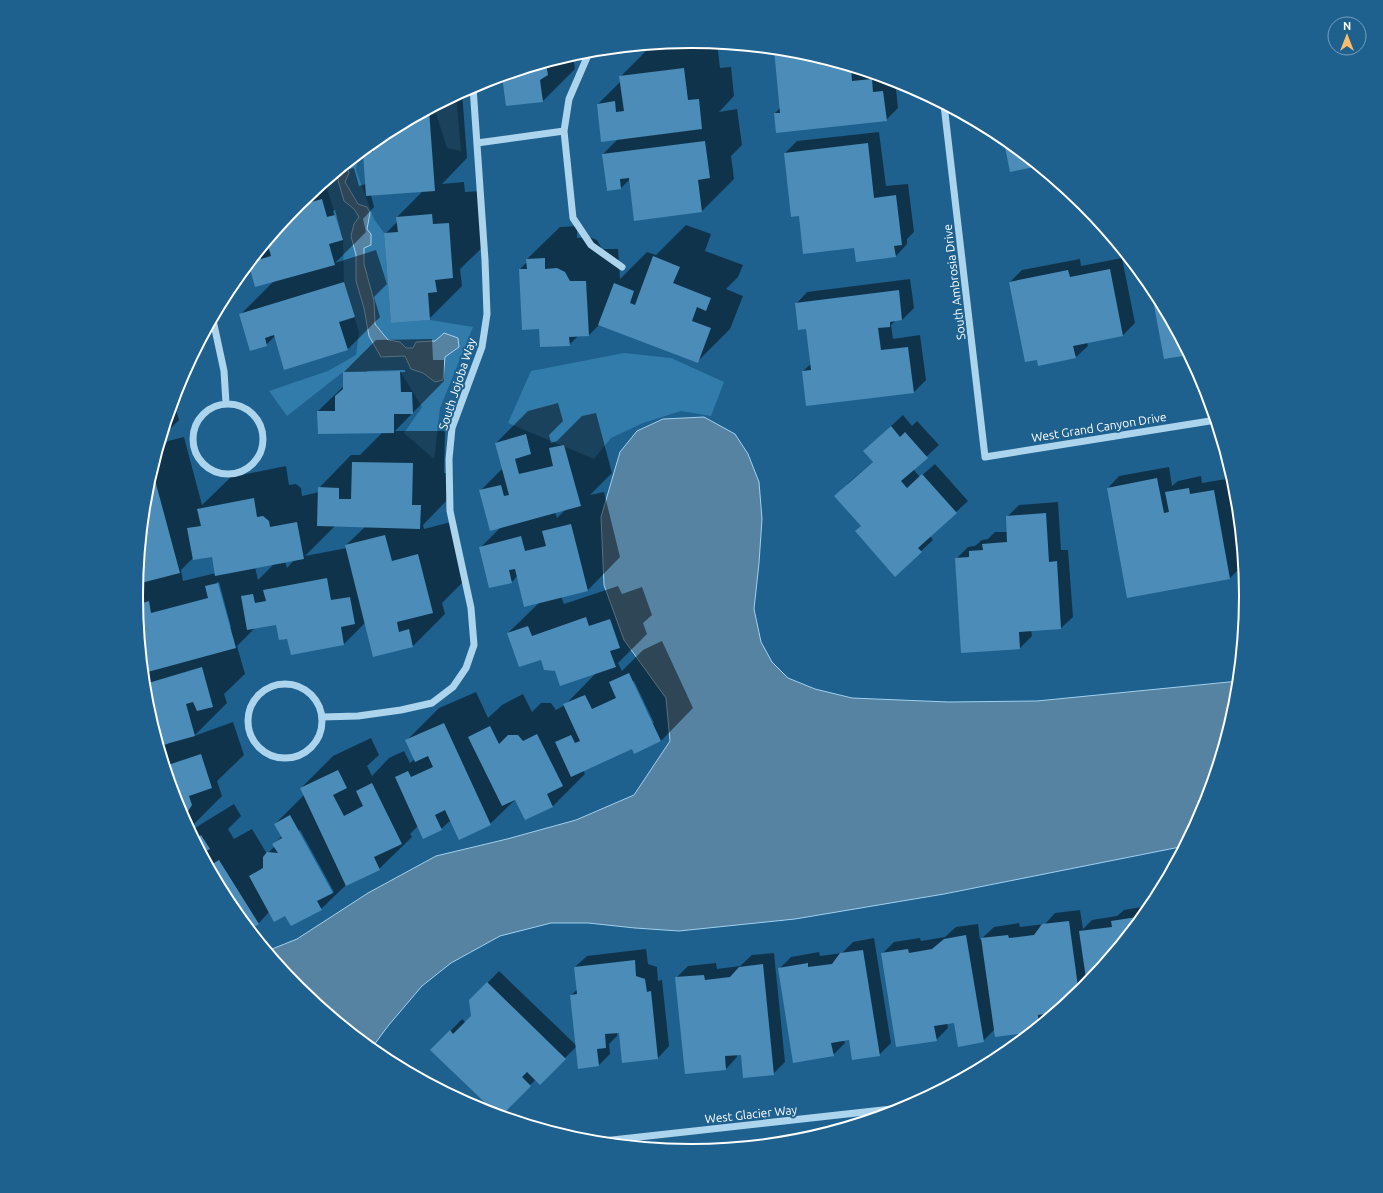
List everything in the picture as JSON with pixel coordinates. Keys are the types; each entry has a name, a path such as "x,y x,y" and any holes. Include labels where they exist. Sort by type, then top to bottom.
{"street":[{"path":"586,59 569,99 564,131 573,218 591,245 622,267"},
{"name":"South Jojoba Way","path":"322,718 358,716 401,710 432,703 453,687 462,675 474,645 471,608 450,510 449,459 452,428 482,347 487,314 485,260 473,94"},
{"name":"South Ambrosia Drive","path":"945,110 985,457"},
{"path":"477,144 564,131"},
{"path":"214,326 224,371 226,403"},
{"path":"226,403 248,409 256,417 262,427 264,438 263,450 257,460 249,468 238,473 227,474 215,472 205,466 197,457 193,446 193,434 197,422 204,413 214,406 226,403"},
{"name":"West Grand Canyon Drive","path":"985,457 1211,421"},
{"path":"278,685 291,685 302,688 312,696 319,706 322,718 322,728 315,743 303,754 293,758 282,758 271,755 262,750 254,741 250,732 248,719 251,708 258,697 267,689 278,685"},
{"name":"West Glacier Way","path":"617,1139 887,1109"}],"shaded area":[{"path":"457,102 461,151 447,148 436,112"},
{"path":"357,162 356,170 374,219 384,233 391,323 430,320 473,327 440,408 434,459 404,433 422,407 400,371 343,372 287,416 269,391 328,371 356,355 359,332 344,282 343,240 327,187"},
{"path":"348,169 349,173 345,182 358,204 367,207 370,213 367,229 371,234 371,245 364,248 364,264 374,301 375,324 388,340 400,342 406,348 413,348 416,342 435,341 444,333 458,338 459,347 445,357 443,380 435,382 423,373 411,369 405,356 381,357 369,336 364,308 356,281 356,255 351,236 354,224 359,217 354,209 344,201 338,177"},
{"path":"624,353 671,358 724,382 711,416 681,411 643,423 611,438 594,459 508,423 531,371"},
{"path":"704,417 735,434 748,454 759,482 762,519 754,609 761,642 772,662 788,678 815,689 852,698 948,702 1037,701 1233,682 1221,738 1211,773 1183,839 1179,847 944,894 795,919 679,931 588,923 551,923 500,936 451,963 422,986 375,1044 330,1009 272,949 297,939 368,893 436,856 507,839 576,820 634,795 670,741 666,698 624,640 604,585 601,517 620,452 637,431 663,419"}],"building":[{"path":"660,49 618,54 620,53"},
{"path":"775,55 799,59 851,72 852,81 872,79 873,92 883,91 887,121 776,133 774,113 780,113"},
{"path":"547,68 548,75 540,80 543,102 506,106 503,82"},
{"path":"684,68 688,100 699,99 702,129 601,142 597,104 615,101 616,112 624,111 619,76"},
{"path":"429,115 435,191 366,196 363,157 373,152 373,150 387,140"},
{"path":"705,141 710,178 698,180 702,212 634,221 629,178 620,179 621,189 607,191 602,154"},
{"path":"868,143 874,198 896,195 902,245 894,246 896,257 856,262 854,248 803,254 799,216 791,217 784,153"},
{"path":"1005,146 1033,167 1010,172"},
{"path":"322,199 327,217 335,215 343,240 329,244 335,265 255,287 251,271 261,257 261,259 271,256 269,248 311,202"},
{"path":"432,214 433,224 449,223 453,278 435,280 437,292 428,293 430,320 391,323 384,233 398,232 396,217"},
{"path":"653,256 680,267 673,283 711,298 706,311 697,307 692,321 711,328 698,363 598,325 614,283 634,291 630,303 635,305"},
{"path":"545,258 545,269 557,268 565,272 570,281 586,281 589,336 569,337 570,346 540,347 539,329 522,330 519,269 527,269 526,259"},
{"path":"1110,269 1123,336 1073,346 1076,358 1038,366 1037,360 1025,362 1009,282 1068,270 1070,277"},
{"path":"344,282 355,317 339,322 348,350 284,370 274,335 265,338 267,346 250,351 239,314"},
{"path":"899,290 902,320 890,322 890,327 878,328 881,350 908,347 914,393 806,406 802,371 811,370 806,329 798,330 795,303"},
{"path":"1153,300 1167,322 1184,356 1164,359"},
{"path":"400,371 401,392 412,392 413,414 394,414 394,433 318,434 317,411 335,411 335,396 343,389 343,372"},
{"path":"891,426 900,437 905,432 928,458 901,481 907,488 922,474 957,513 918,548 922,552 895,577 855,531 861,526 834,496 873,462 863,451"},
{"path":"526,434 531,454 515,459 519,474 553,466 549,448 564,445 581,506 490,531 479,490 501,485 504,496 509,495 495,443"},
{"path":"352,462 413,463 412,505 421,505 420,529 317,526 318,487 339,488 339,499 351,499"},
{"path":"1157,478 1164,513 1169,512 1165,492 1189,488 1190,494 1214,490 1230,579 1127,598 1107,488"},
{"path":"156,482 180,573 143,582 148,525"},
{"path":"254,498 257,517 263,516 269,521 270,527 297,522 304,559 215,576 212,557 193,560 187,528 201,526 197,509"},
{"path":"1046,513 1049,562 1057,561 1061,629 1019,632 1020,649 961,653 955,558 969,557 969,551 983,550 982,544 1007,542 1006,516"},
{"path":"571,524 588,591 524,607 515,569 509,570 512,583 489,588 479,547 521,536 525,551 546,546 542,531"},
{"path":"385,535 392,561 418,554 433,613 397,622 399,632 409,629 413,647 373,657 345,545"},
{"path":"327,578 331,600 350,597 355,624 341,627 344,645 291,655 287,639 279,640 276,625 247,630 241,596 253,594 255,603 266,601 263,590"},
{"path":"218,583 236,648 149,672 144,632 143,603 149,601 151,613 208,598 205,586"},
{"path":"586,617 589,626 610,619 620,648 610,651 616,667 560,686 555,671 544,670 541,660 519,667 507,633 528,626 532,636"},
{"path":"202,667 213,707 197,711 193,702 186,704 195,736 164,745 150,682"},
{"path":"629,673 661,741 634,754 632,749 571,777 555,742 571,735 575,743 580,741 563,704 585,695 592,709 616,698 609,682"},
{"path":"444,723 491,825 459,840 445,810 435,815 442,830 423,839 395,777 408,771 411,777 433,767 428,756 415,762 405,740"},
{"path":"490,726 499,744 508,735 518,735 523,741 537,734 563,786 547,794 553,807 525,820 515,800 502,806 468,737"},
{"path":"201,754 212,788 189,796 192,805 188,812 172,773 170,764"},
{"path":"338,770 347,788 333,795 344,816 363,806 356,791 372,783 402,844 374,857 380,870 346,886 300,788"},
{"path":"290,815 333,893 317,901 322,910 291,926 285,916 274,922 249,876 263,868 263,857 267,852 278,853 272,844 282,838 274,824"},
{"path":"201,835 210,849 206,851 199,837"},
{"path":"219,860 259,924 254,927 235,901 212,864"},
{"path":"1136,917 1104,958 1086,977 1079,931 1112,927 1111,921"},
{"path":"1069,921 1078,985 1047,1014 1038,1015 1039,1021 1023,1033 995,1037 981,938 1008,935 1009,938 1034,935 1042,924"},
{"path":"966,935 984,1042 958,1047 954,1023 934,1026 937,1041 896,1047 881,953 908,949 909,953 932,949 944,939"},
{"path":"863,950 880,1056 852,1060 849,1040 831,1043 834,1056 793,1063 778,968 808,963 808,967 832,964 840,953"},
{"path":"635,960 636,976 645,979 647,992 651,991 658,1059 622,1063 619,1033 605,1034 606,1048 597,1049 599,1066 578,1069 570,995 577,994 574,967"},
{"path":"763,964 774,1075 743,1078 741,1055 725,1056 726,1070 685,1074 675,977 704,975 705,980 730,977 739,967"},
{"path":"487,982 566,1059 540,1085 527,1072 522,1077 531,1086 505,1112 488,1105 430,1050 450,1030 453,1034 471,1016 469,1000"}]}
